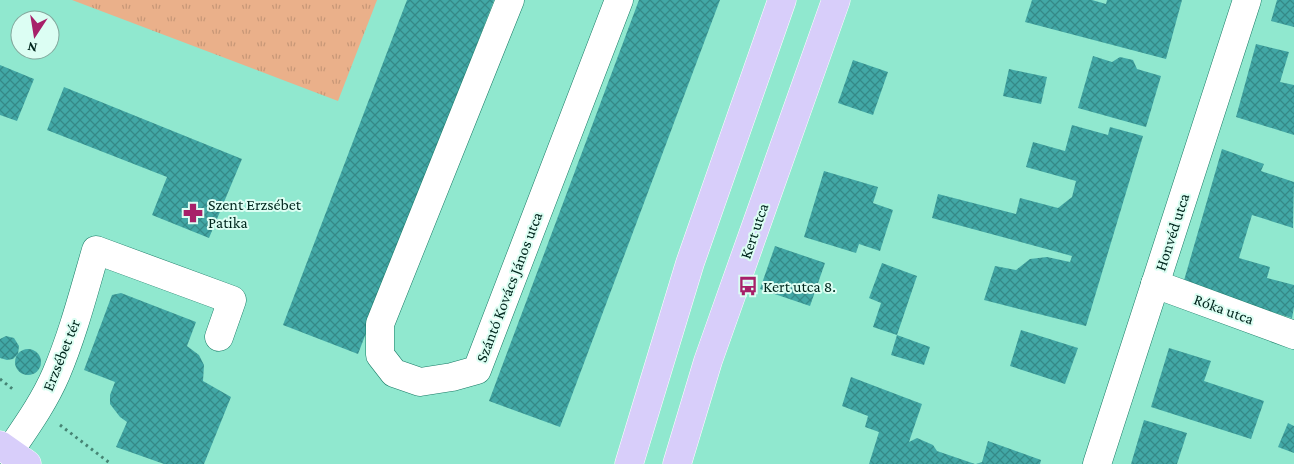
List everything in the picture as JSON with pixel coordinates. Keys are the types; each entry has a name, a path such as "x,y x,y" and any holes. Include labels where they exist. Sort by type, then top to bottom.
{"main road":[{"path":"629,464 690,263 782,0"},
{"name":"Kert utca","path":"677,464 708,361 836,0"}],"street":[{"name":"Szántó Kovács János utca","path":"510,0 380,324 380,355 394,373 420,382 452,377 477,370 619,0"},
{"name":"Honvéd utca","path":"1098,464 1247,0"},
{"name":"Erzsébet tér","path":"12,454 56,375 74,324 96,250 232,300 219,337"},
{"name":"Róka utca","path":"1155,284 1294,334"}],"green space":[{"path":"72,0 377,0 338,101"}],"building":[{"path":"407,0 494,0 358,354 283,325"},
{"path":"639,0 720,0 560,427 489,401"},
{"path":"1032,0 1092,0 1106,4 1107,0 1182,0 1166,59 1025,22"},
{"path":"1277,0 1294,0 1294,27 1271,21"},
{"path":"1256,44 1289,52 1280,82 1294,85 1294,135 1236,117"},
{"path":"1093,56 1112,62 1120,57 1133,60 1137,69 1161,76 1146,127 1078,108"},
{"path":"853,60 888,72 873,115 838,103"},
{"path":"0,65 34,79 17,121 0,115"},
{"path":"1009,69 1047,77 1041,104 1003,96"},
{"path":"64,87 242,159 209,238 152,215 167,177 47,130"},
{"path":"1072,125 1108,135 1110,127 1143,136 1086,326 984,300 995,266 1016,270 1030,259 1047,257 1070,262 1072,256 932,218 938,194 1016,214 1020,198 1058,208 1072,197 1076,181 1026,167 1033,142 1065,151"},
{"path":"1222,149 1264,164 1261,171 1294,182 1293,228 1252,215 1239,258 1270,267 1267,278 1294,285 1292,318 1183,284"},
{"path":"824,171 878,187 873,203 893,210 880,251 859,244 856,253 804,237"},
{"path":"775,246 825,263 810,306 760,289"},
{"path":"882,263 917,276 897,335 873,327 881,303 869,298"},
{"path":"121,293 196,322 187,346 199,355 204,365 203,381 231,397 204,464 164,464 116,447 127,422 120,417 110,404 110,395 115,382 84,370 112,295"},
{"path":"1021,330 1078,348 1065,384 1010,366"},
{"path":"897,335 930,347 924,365 891,355"},
{"path":"6,336 14,338 19,346 18,354 13,359 0,358 0,339"},
{"path":"1169,348 1211,361 1204,381 1264,401 1251,439 1151,407"},
{"path":"28,349 37,353 41,362 37,371 28,375 19,371 15,362 19,353"},
{"path":"851,377 922,404 909,442 917,438 933,445 937,451 975,464 869,464 879,432 865,427 868,416 842,406"},
{"path":"1144,420 1187,433 1177,464 1131,464"},
{"path":"1288,423 1294,426 1294,453 1278,447"},
{"path":"988,441 1041,460 1040,464 976,464 982,462"}],"place":[{"name":"Szent Erzsébet Patika","path":"193,213"},
{"name":"Kert utca 8.","path":"748,286"}]}
